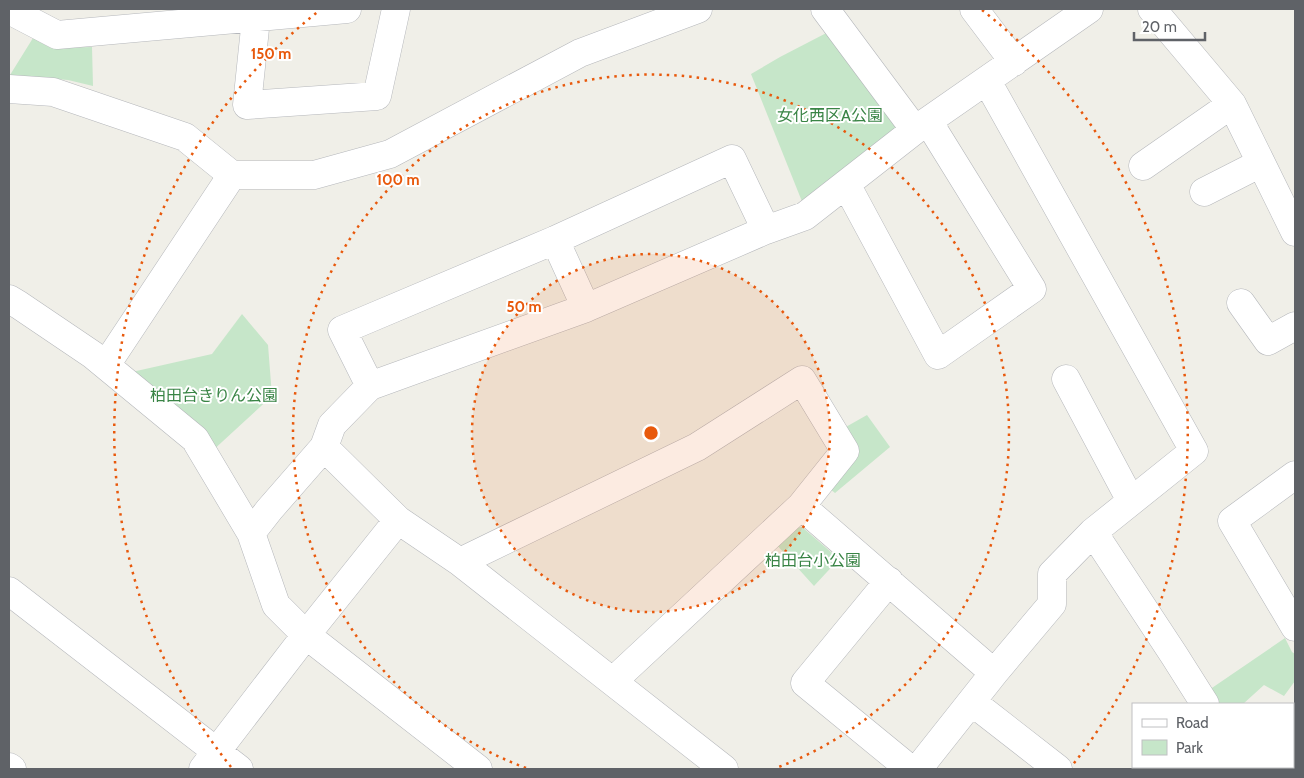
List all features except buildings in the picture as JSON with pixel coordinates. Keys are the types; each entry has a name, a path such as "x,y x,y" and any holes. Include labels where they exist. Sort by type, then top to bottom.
{"street":[{"path":"16,11 57,36 256,13 347,9"},
{"path":"256,13 247,105 377,96 396,9"},
{"path":"9,89 53,92 185,137 232,175 314,175 390,154 580,53 698,9"},
{"path":"825,9 922,126 1032,289 938,355 846,184"},
{"path":"974,9 1014,62"},
{"path":"251,532 324,447 332,425 370,386 586,308 766,230 806,216 922,126 1089,9"},
{"path":"1152,9 1232,104 1295,232"},
{"path":"918,769 994,673 1052,604 1052,574 1093,532 1194,451 987,81"},
{"path":"1143,166 1232,104"},
{"path":"370,386 342,330 555,240 732,159 766,230"},
{"path":"1204,192 1261,162"},
{"path":"106,365 232,175"},
{"path":"555,240 586,308"},
{"path":"9,299 93,355 195,439 251,532 276,606 306,635 478,769"},
{"path":"1241,303 1268,342 1295,326"},
{"path":"1066,379 1131,501"},
{"path":"460,562 697,447 802,380 845,451 801,506 613,681"},
{"path":"324,447 398,520 460,562 724,769"},
{"path":"1292,614 1232,521 1295,475"},
{"path":"801,506 994,673"},
{"path":"210,761 306,635 398,520"},
{"path":"1093,532 1204,703"},
{"path":"889,581 805,683 910,769"},
{"path":"9,590 210,761 239,769"},
{"path":"972,702 1058,769"}],"green space":[{"name":"女化西区A公園","path":"836,28 912,127 805,209 751,74"},
{"path":"33,38 51,48 92,47 93,86 68,80 10,75"},
{"name":"柏田台きりん公園","path":"242,314 268,345 272,396 210,453 123,374 212,354"},
{"path":"867,415 890,447 835,493 830,489 844,428"},
{"name":"柏田台小公園","path":"802,527 839,559 814,586 775,543 792,528"},
{"path":"1285,638 1295,654 1295,681 1284,696 1264,685 1244,703 1214,703 1206,692"}]}
